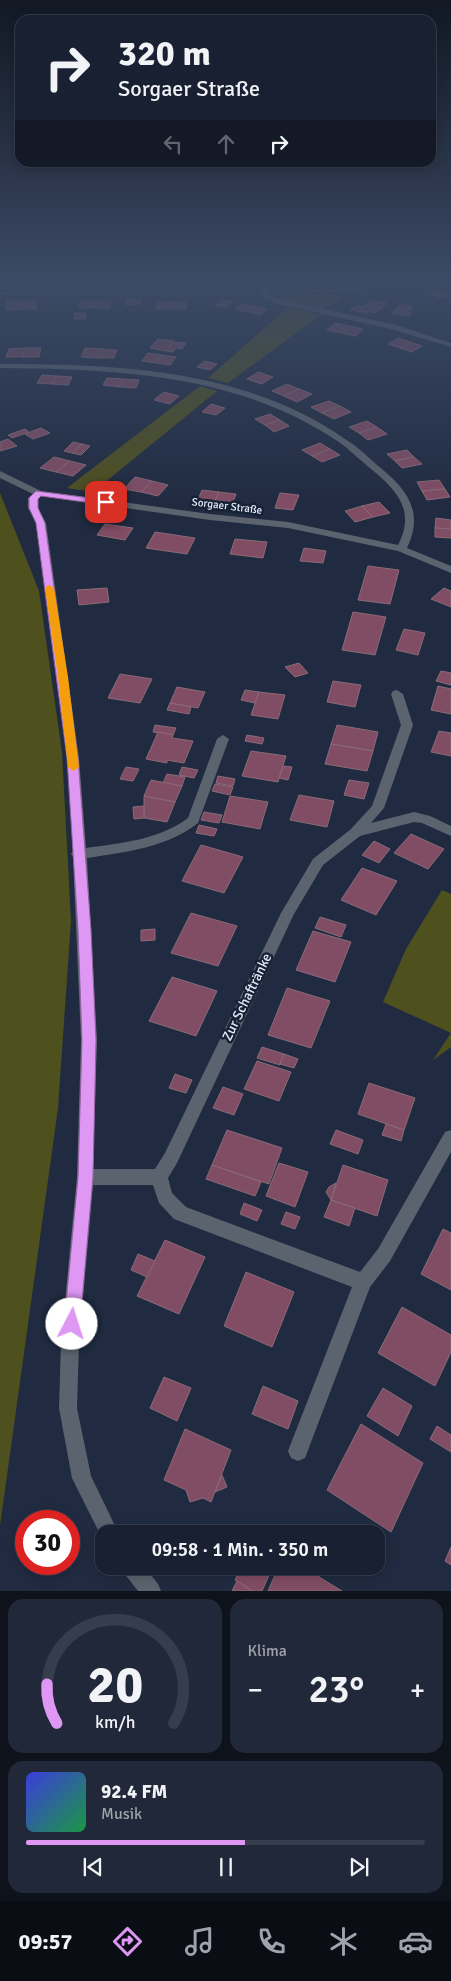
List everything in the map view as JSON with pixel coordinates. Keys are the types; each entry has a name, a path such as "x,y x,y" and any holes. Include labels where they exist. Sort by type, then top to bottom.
{"street":[{"path":"0,366 114,368 168,375 225,387 253,396 304,417 354,449 394,485 406,500 410,518 409,535 401,549"},
{"name":"Sorgaer Straße","path":"0,474 39,493 210,517 288,525 401,549 451,570"},
{"path":"39,493 33,498 33,508 40,523 73,758 78,854 85,930 89,1040 85,1177 70,1343 68,1408 82,1478 105,1525"},
{"name":"Zur Schaftränke","path":"159,1177 170,1158 288,913 318,862 356,832 378,808 407,725 397,694"},
{"path":"78,854 169,836 184,828 193,820 223,739"},
{"name":"Zur Schaftränke","path":"356,832 414,817 425,819 451,831"},
{"path":"298,1451 363,1282 384,1255 451,1137"},
{"path":"85,1177 159,1177 165,1197 180,1213 363,1282"},
{"path":"138,1575 151,1591"}],"shaded area":[{"path":"233,356 265,356 228,383 208,378"},
{"path":"200,386 217,391 93,492 67,488"},
{"path":"0,493 39,591 62,752 71,921 58,1108 0,1526"},
{"path":"442,890 451,894 451,1033 383,1002 406,949"},
{"path":"451,1033 451,1047 433,1060"}],"building":[{"path":"81,356 98,356 97,358"},
{"path":"98,356 115,356 114,358 97,358"},
{"path":"146,356 161,356 156,363 142,361"},
{"path":"161,356 176,357 170,365 156,363"},
{"path":"205,361 217,364 210,370 197,367"},
{"path":"258,372 273,377 262,384 247,379"},
{"path":"42,375 57,376 52,384 37,383"},
{"path":"57,376 72,377 68,385 52,384"},
{"path":"107,378 123,379 119,387 103,385"},
{"path":"123,379 139,380 136,388 119,387"},
{"path":"287,384 299,389 284,396 272,391"},
{"path":"299,389 312,394 297,402 284,396"},
{"path":"164,392 179,396 170,404 154,400"},
{"path":"329,401 340,406 322,413 311,407"},
{"path":"211,404 225,408 216,415 202,412"},
{"path":"340,406 351,412 334,419 322,413"},
{"path":"270,414 280,420 265,425 255,419"},
{"path":"280,420 289,426 274,432 265,425"},
{"path":"367,421 377,427 359,433 349,427"},
{"path":"377,427 387,434 368,440 359,433"},
{"path":"41,428 50,433 33,439 25,434"},
{"path":"25,429 29,432 12,438 8,435"},
{"path":"8,439 17,446 0,451 0,442"},
{"path":"73,442 82,444 72,453 64,451"},
{"path":"320,443 330,449 312,456 302,450"},
{"path":"82,444 90,446 81,455 72,453"},
{"path":"330,449 340,455 322,462 312,456"},
{"path":"407,450 414,457 395,461 387,454"},
{"path":"54,457 70,461 56,472 40,468"},
{"path":"414,457 422,464 402,468 395,461"},
{"path":"70,461 86,465 73,476 56,472"},
{"path":"135,477 152,481 141,492 124,489"},
{"path":"439,480 445,489 422,491 417,482"},
{"path":"152,481 168,485 158,496 141,492"},
{"path":"445,489 450,497 427,500 422,491"},
{"path":"202,490 219,492 214,503 197,502"},
{"path":"219,492 236,494 232,505 214,503"},
{"path":"280,493 299,495 293,510 275,508"},
{"path":"379,502 390,513 373,517 362,506"},
{"path":"362,506 373,517 355,522 345,511"},
{"path":"436,518 451,520 451,529 435,528"},
{"path":"105,524 133,528 125,540 97,535"},
{"path":"435,528 451,529 451,538 435,537"},
{"path":"155,532 195,538 187,554 146,548"},
{"path":"235,539 267,542 263,558 230,554"},
{"path":"304,548 326,551 323,563 300,561"},
{"path":"368,566 399,570 390,604 358,600"},
{"path":"107,588 109,602 79,605 77,590"},
{"path":"444,588 451,591 451,607 431,599"},
{"path":"353,612 386,617 375,655 342,650"},
{"path":"404,629 425,633 418,655 396,650"},
{"path":"299,663 308,673 295,677 285,667"},
{"path":"441,671 451,673 451,685 436,681"},
{"path":"120,674 152,679 140,703 108,698"},
{"path":"333,681 361,685 355,707 327,702"},
{"path":"438,686 451,689 451,714 431,710"},
{"path":"177,687 205,692 198,708 170,703"},
{"path":"245,690 259,692 255,703 241,700"},
{"path":"259,692 285,695 278,719 251,715"},
{"path":"170,703 191,707 189,714 167,710"},
{"path":"155,725 176,728 173,735 153,732"},
{"path":"337,725 378,732 373,751 331,744"},
{"path":"439,731 451,733 451,756 431,752"},
{"path":"158,732 173,735 172,738 193,741 184,763 167,760 167,763 146,759"},
{"path":"247,735 264,738 262,744 245,741"},
{"path":"331,744 373,751 367,771 325,764"},
{"path":"251,751 286,756 278,782 242,776"},
{"path":"283,766 292,767 288,780 279,778"},
{"path":"126,767 139,769 133,781 120,779"},
{"path":"182,767 198,770 194,778 179,775"},
{"path":"167,774 185,777 182,786 163,783"},
{"path":"218,776 235,779 233,786 216,783"},
{"path":"151,780 182,786 175,802 144,796"},
{"path":"349,780 369,783 364,799 344,795"},
{"path":"215,784 233,787 230,795 212,791"},
{"path":"299,795 334,801 327,827 290,820"},
{"path":"144,796 175,802 167,822 144,818"},
{"path":"230,796 268,802 260,829 222,822"},
{"path":"144,806 144,818 134,819 133,807"},
{"path":"204,812 222,815 219,823 201,820"},
{"path":"199,825 217,829 214,836 196,833"},
{"path":"411,834 444,849 428,869 394,853"},
{"path":"374,841 390,849 379,863 362,855"},
{"path":"201,845 243,857 224,893 182,881"},
{"path":"362,868 397,881 376,915 341,900"},
{"path":"191,913 237,926 218,966 171,953"},
{"path":"320,917 346,925 341,937 315,928"},
{"path":"155,929 155,940 141,941 141,930"},
{"path":"313,931 351,942 335,982 296,970"},
{"path":"172,977 217,991 196,1036 149,1021"},
{"path":"287,988 330,1001 311,1048 268,1035"},
{"path":"262,1047 284,1054 280,1065 257,1058"},
{"path":"284,1054 298,1059 294,1068 280,1064"},
{"path":"257,1061 291,1072 279,1101 244,1089"},
{"path":"175,1074 192,1080 186,1093 169,1088"},
{"path":"369,1083 415,1098 404,1130 358,1114"},
{"path":"223,1087 243,1094 234,1115 213,1108"},
{"path":"386,1124 404,1130 401,1141 382,1135"},
{"path":"227,1130 282,1148 269,1184 212,1165"},
{"path":"336,1130 363,1140 358,1154 330,1144"},
{"path":"279,1163 308,1172 295,1207 266,1196"},
{"path":"212,1165 261,1182 255,1196 206,1179"},
{"path":"343,1165 388,1180 377,1216 331,1200"},
{"path":"336,1183 331,1200 326,1192 329,1187"},
{"path":"331,1200 355,1208 349,1226 324,1217"},
{"path":"244,1203 262,1210 257,1221 240,1214"},
{"path":"286,1212 300,1217 295,1229 281,1224"},
{"path":"443,1229 451,1233 451,1290 421,1274"},
{"path":"165,1240 205,1257 179,1314 137,1296"},
{"path":"138,1254 155,1261 147,1277 131,1270"},
{"path":"246,1272 294,1292 272,1347 224,1326"},
{"path":"402,1307 451,1335 451,1352 435,1386 378,1353"},
{"path":"164,1377 191,1388 177,1421 150,1408"},
{"path":"263,1386 298,1401 288,1429 252,1414"},
{"path":"383,1388 412,1406 398,1436 367,1416"},
{"path":"361,1424 423,1463 391,1532 385,1528 385,1525 380,1525 327,1490"},
{"path":"437,1426 451,1435 451,1452 430,1439"},
{"path":"185,1429 231,1450 211,1502 203,1498 190,1502 186,1490 164,1480"},
{"path":"222,1475 227,1487 215,1492"},
{"path":"451,1547 451,1565 445,1561"},
{"path":"238,1575 269,1575 262,1591 252,1591 235,1580"},
{"path":"275,1575 316,1575 342,1591 268,1591"},
{"path":"237,1581 252,1591 232,1591"}],"slow traffic":[{"path":"49,588 63,677 73,767"}],"route":[{"path":"72,1324 85,1177 89,1040 85,930 78,854 73,758 40,523 33,508 33,498 39,493 106,502"}]}
